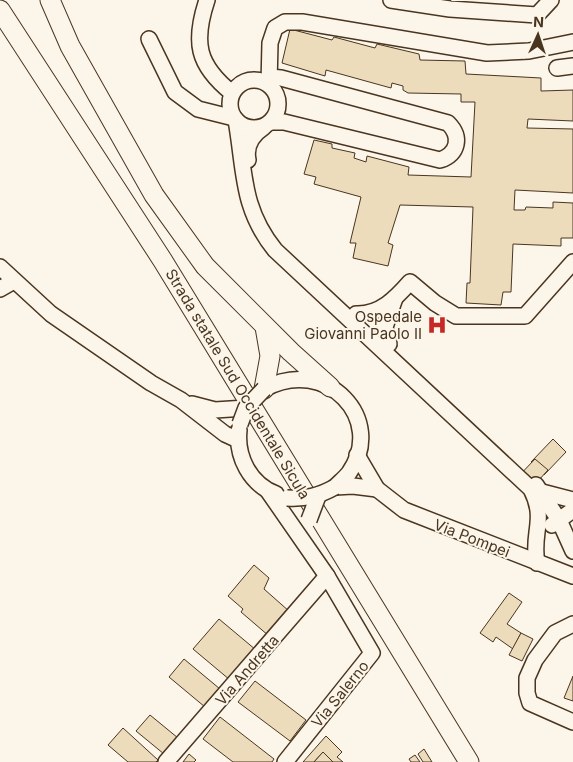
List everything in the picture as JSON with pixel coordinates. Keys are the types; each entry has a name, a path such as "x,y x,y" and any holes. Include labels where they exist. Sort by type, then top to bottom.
{"main road":[{"path":"50,0 52,9 84,72 154,195 205,266 265,327 330,387"},
{"name":"Strada statale Sud Occidentale Sicula","path":"2,12 163,261 469,762"},
{"path":"264,388 270,356 265,327"}],"street":[{"path":"207,0 200,20 199,52 217,81 232,93"},
{"path":"392,0 450,9 518,15 537,15 551,0"},
{"path":"537,562 535,548 540,523 538,506 531,489 274,236 261,214 247,156 251,138 276,116 278,99 269,81 270,42 275,28 285,22 302,22 487,53 529,51 573,42"},
{"path":"149,39 175,92 198,109 235,119 247,128 284,122 440,160 452,154 457,141 454,128 448,123 281,78 269,81 245,82 232,93 230,110 235,119 249,206 259,229 275,250 389,344 531,477 559,520 573,551"},
{"path":"557,68 573,66"},
{"path":"365,324 410,282 435,303 456,316 525,316 573,262"},
{"path":"0,267 51,314 151,383 181,400 225,434 238,440"},
{"path":"0,289 14,281"},
{"path":"365,324 384,324 395,298"},
{"path":"387,318 385,327 389,344"},
{"path":"297,378 318,381 330,387 343,396 355,416 360,440 357,455 349,473 335,487 318,496 303,499 287,498 268,491 253,478 242,460 238,440 240,424 246,408 264,388 277,382 297,378"},
{"path":"181,400 206,408 246,408"},
{"name":"Via Pompei","path":"357,455 376,489 404,510 573,576"},
{"path":"335,487 353,486 376,489"},
{"name":"Via Salerno","path":"268,491 327,576 372,653 285,762"},
{"path":"542,492 573,500"},
{"path":"307,546 309,520 318,496"},
{"path":"509,552 527,545 573,510"},
{"path":"558,571 573,557"},
{"name":"Via Andretta","path":"166,762 327,576"},
{"path":"573,624 555,633 535,660 527,678 527,693 530,703 573,722"}],"building":[{"path":"290,29 332,40 334,37 375,48 377,44 419,54 420,60 465,61 466,74 541,78 541,91 573,90 573,121 528,119 527,128 573,129 573,193 515,190 514,210 525,210 526,207 553,208 553,202 573,203 573,238 561,238 561,246 513,244 511,292 503,292 501,305 466,303 467,283 470,283 473,207 400,205 388,243 393,245 388,266 353,258 356,243 350,243 361,197 314,184 316,177 304,174 314,140 332,144 332,148 355,153 354,158 366,162 367,156 409,167 408,175 471,177 475,102 461,102 461,94 408,93 403,90 403,86 392,83 391,88 326,70 325,76 282,63"},
{"path":"553,439 566,452 544,475 531,462"},
{"path":"535,459 548,470 527,493 514,481"},
{"path":"254,565 269,578 264,589 290,612 269,636 241,612 243,609 228,596"},
{"path":"509,593 522,602 507,624 521,633 513,649 496,637 493,642 480,633"},
{"path":"219,619 256,650 230,680 193,649"},
{"path":"521,633 533,639 522,661 509,655"},
{"path":"184,659 220,689 205,707 169,677"},
{"path":"573,676 573,701 564,698"},
{"path":"255,681 306,720 290,741 238,702"},
{"path":"150,715 178,738 164,754 136,731"},
{"path":"220,717 274,759 272,762 233,762 203,739"},
{"path":"123,728 158,760 156,762 128,762 108,745"},
{"path":"326,736 342,752 337,757 343,762 333,762 323,752 314,762 303,762"},
{"path":"424,749 432,762 423,762 418,754"},
{"path":"323,752 333,762 314,762"},
{"path":"189,754 196,760 194,762 183,762"},
{"path":"415,755 420,762 411,762 409,759"}],"place":[{"name":"Ospedale Giovanni Paolo II","path":"437,325"}]}
